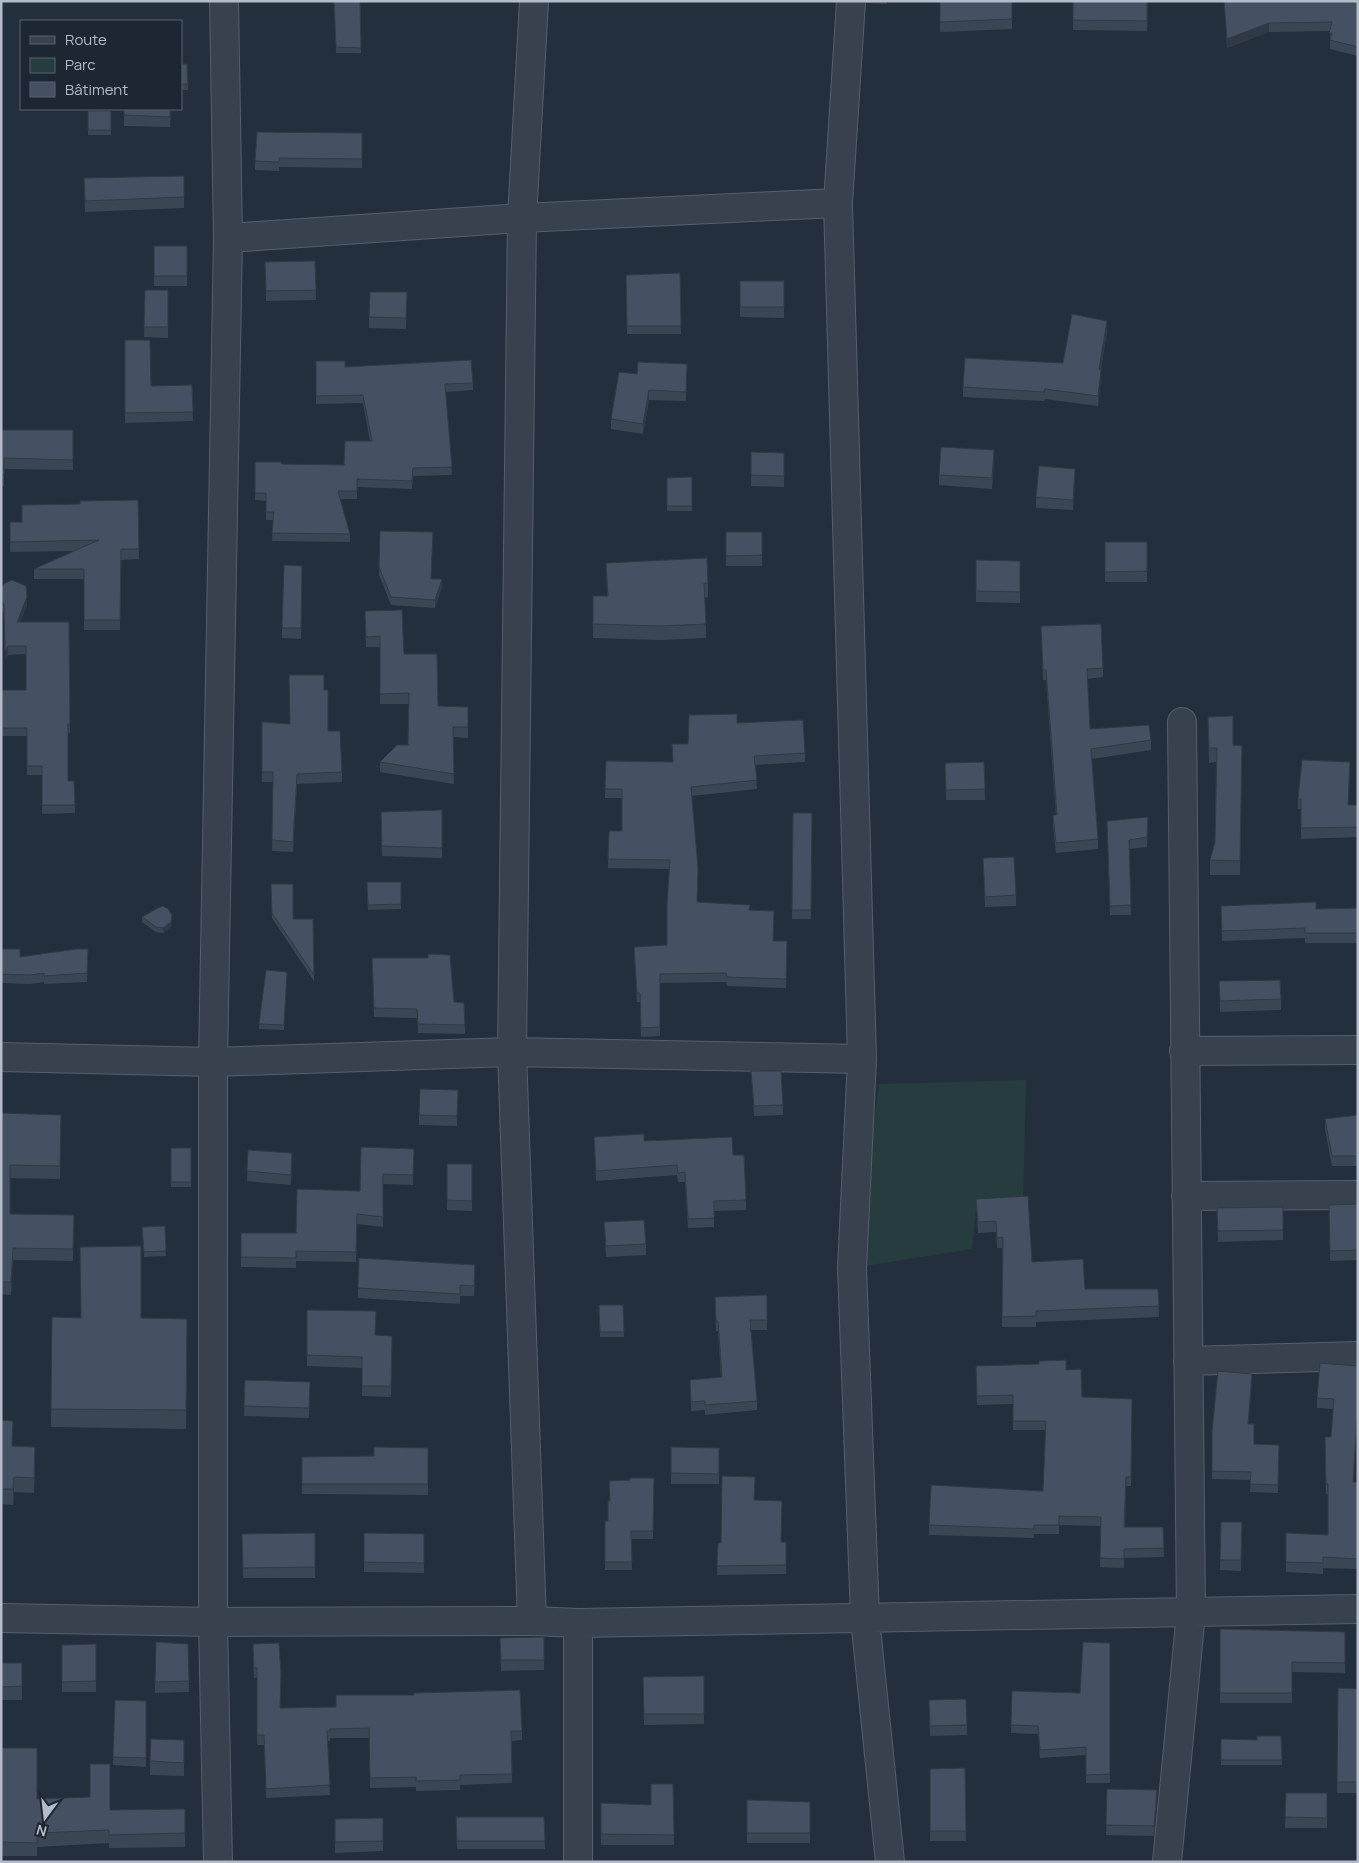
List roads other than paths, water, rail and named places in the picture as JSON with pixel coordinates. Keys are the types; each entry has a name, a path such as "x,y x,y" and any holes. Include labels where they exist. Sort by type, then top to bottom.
{"street":[{"path":"218,1862 212,1622 213,1062 228,238 224,1"},
{"path":"532,1621 512,1052 522,218 534,1"},
{"path":"851,1 838,203 862,1059 852,1268 866,1618 890,1862"},
{"path":"228,238 522,218 838,203"},
{"path":"1167,1862 1191,1613 1182,722"},
{"path":"1184,1051 1358,1050"},
{"path":"1,1057 213,1062 512,1052 862,1059"},
{"path":"1186,1196 1358,1195"},
{"path":"1188,1361 1358,1356"},
{"path":"1,1618 212,1622 532,1621 578,1623 1358,1609"},
{"path":"578,1623 578,1862"}]}
